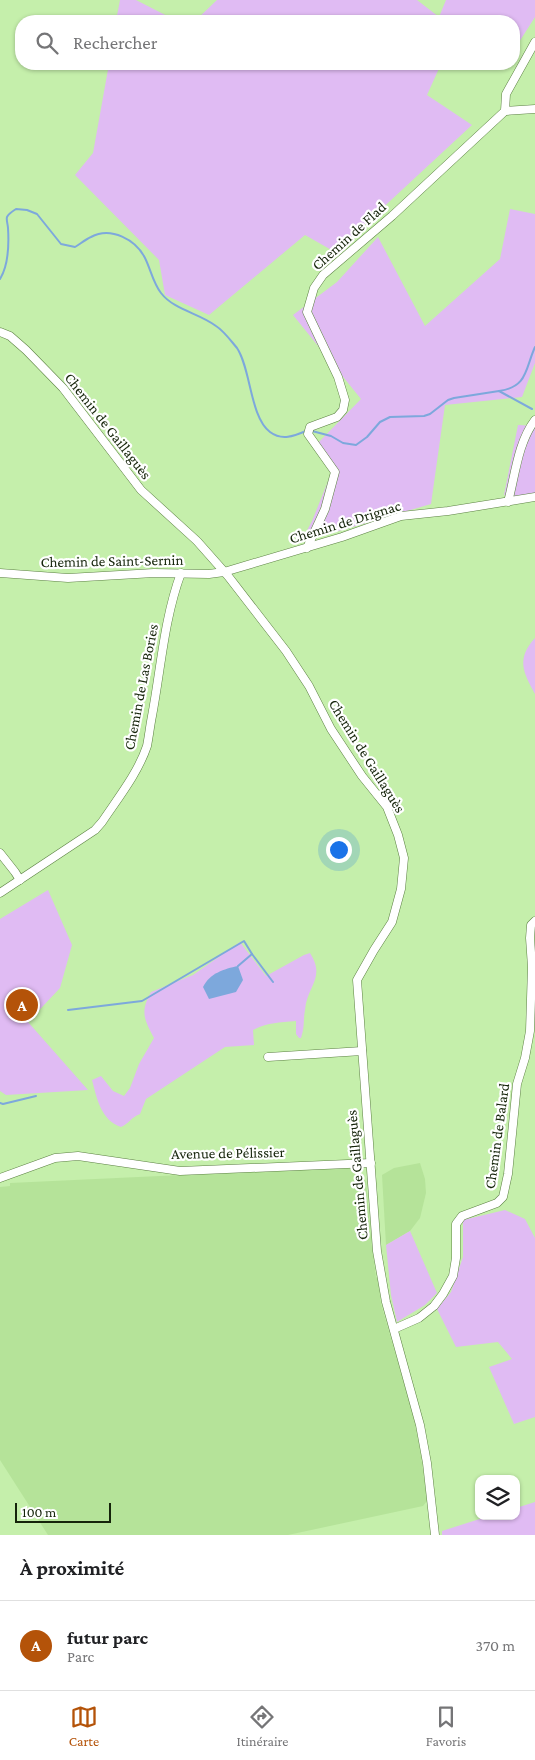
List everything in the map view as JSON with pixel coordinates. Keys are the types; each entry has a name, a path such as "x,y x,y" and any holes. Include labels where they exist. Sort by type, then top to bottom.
{"street":[{"path":"520,69 535,42"},
{"path":"519,70 506,94 504,110 535,110"},
{"name":"Chemin de Flad","path":"307,548 325,509 335,472 308,434 310,427 337,417 343,410 345,400 338,377 307,312 314,288 323,275 392,216 504,110"},
{"name":"Chemin de Gaillaguès","path":"0,332 10,336 26,350 63,388 141,490 197,541 224,572 291,658 310,686 331,729 362,776 387,807 398,835 404,858 401,888 392,922 357,980 377,1251 386,1302 420,1424 427,1463 435,1535"},
{"path":"508,502 521,449 528,429 535,420"},
{"name":"Chemin de Drignac","path":"224,572 307,548 401,516 535,497"},
{"name":"Chemin de Saint-Sernin","path":"0,573 68,578 224,572"},
{"name":"Chemin de Las Bories","path":"0,893 95,830 137,767 146,746 161,672 167,624 181,573"},
{"path":"0,853 16,872 20,880"},
{"name":"Chemin de Balard","path":"394,1329 419,1318 434,1306 444,1294 452,1276 456,1258 456,1224 462,1216 497,1203 503,1196 508,1174 517,1084 530,1032 532,967 530,938 531,926 535,921"},
{"path":"268,1058 362,1051"},
{"name":"Avenue de Pélissier","path":"0,1178 65,1156 117,1161 180,1171 371,1162"}],"shaded area":[{"path":"120,0 136,0 165,15 117,15"},
{"path":"217,0 417,0 436,15 201,15"},
{"path":"446,0 535,0 535,17 520,41 520,15 440,15"},
{"path":"108,70 438,70 427,95 472,125 335,252 305,235 209,315 165,295 159,260 75,175 93,153"},
{"path":"510,209 535,214 535,363 522,397 445,405 431,504 301,542 312,521 333,469 317,444 361,399 293,315 337,282 378,237 425,326 500,259"},
{"path":"518,425 535,426 535,498 504,495"},
{"path":"535,638 535,694 527,679 523,659"},
{"path":"48,890 72,945 60,988 28,1022 88,1090 6,1095 0,1091 0,919"},
{"path":"240,942 266,976 310,953 316,969 316,976 306,1002 301,1038 296,1034 296,1021 259,1027 253,1030 254,1045 225,1047 146,1099 140,1114 126,1124 121,1127 114,1124 101,1108 92,1080 101,1076 113,1091 124,1096 130,1088 139,1064 154,1038 148,1026 144,1010 151,992 193,975"},
{"path":"420,1163 425,1179 426,1193 420,1218 410,1231 386,1245 382,1175 394,1168"},
{"path":"350,1167 366,1181 372,1247 381,1304 413,1414 421,1455 427,1501 423,1506 288,1535 48,1535 0,1460 0,1187 10,1186 10,1183"},
{"path":"505,1210 525,1219 535,1238 535,1417 514,1424 489,1367 512,1359 498,1342 456,1347 437,1309 451,1292 463,1257 463,1220"},
{"path":"410,1231 437,1293 425,1305 397,1322 391,1295 386,1245"},
{"path":"535,1502 535,1535 442,1535 442,1531 476,1520 520,1520 520,1507"}],"water":[{"path":"238,966 243,980 236,992 209,999 203,987 209,978 218,972"}],"waterway":[{"path":"0,279 5,268 7,255 7,217 16,209 27,210 37,214 61,244 75,247 89,238 107,233 122,237 141,251 156,285 166,299 216,326 225,333 237,348 242,357 254,404 263,425 274,435 284,437 306,431"},
{"path":"499,391 515,386 520,381 527,370 535,347"},
{"path":"312,431 331,436 343,443 356,445 367,437 380,422 390,417 424,416 430,414 448,400 499,391 532,409"},
{"path":"68,1010 142,1001 244,941 252,954"},
{"path":"238,966 252,954 273,982"},
{"path":"0,1103 3,1104 36,1096"}],"place":[{"name":"futur parc","path":"22,1005"}]}
